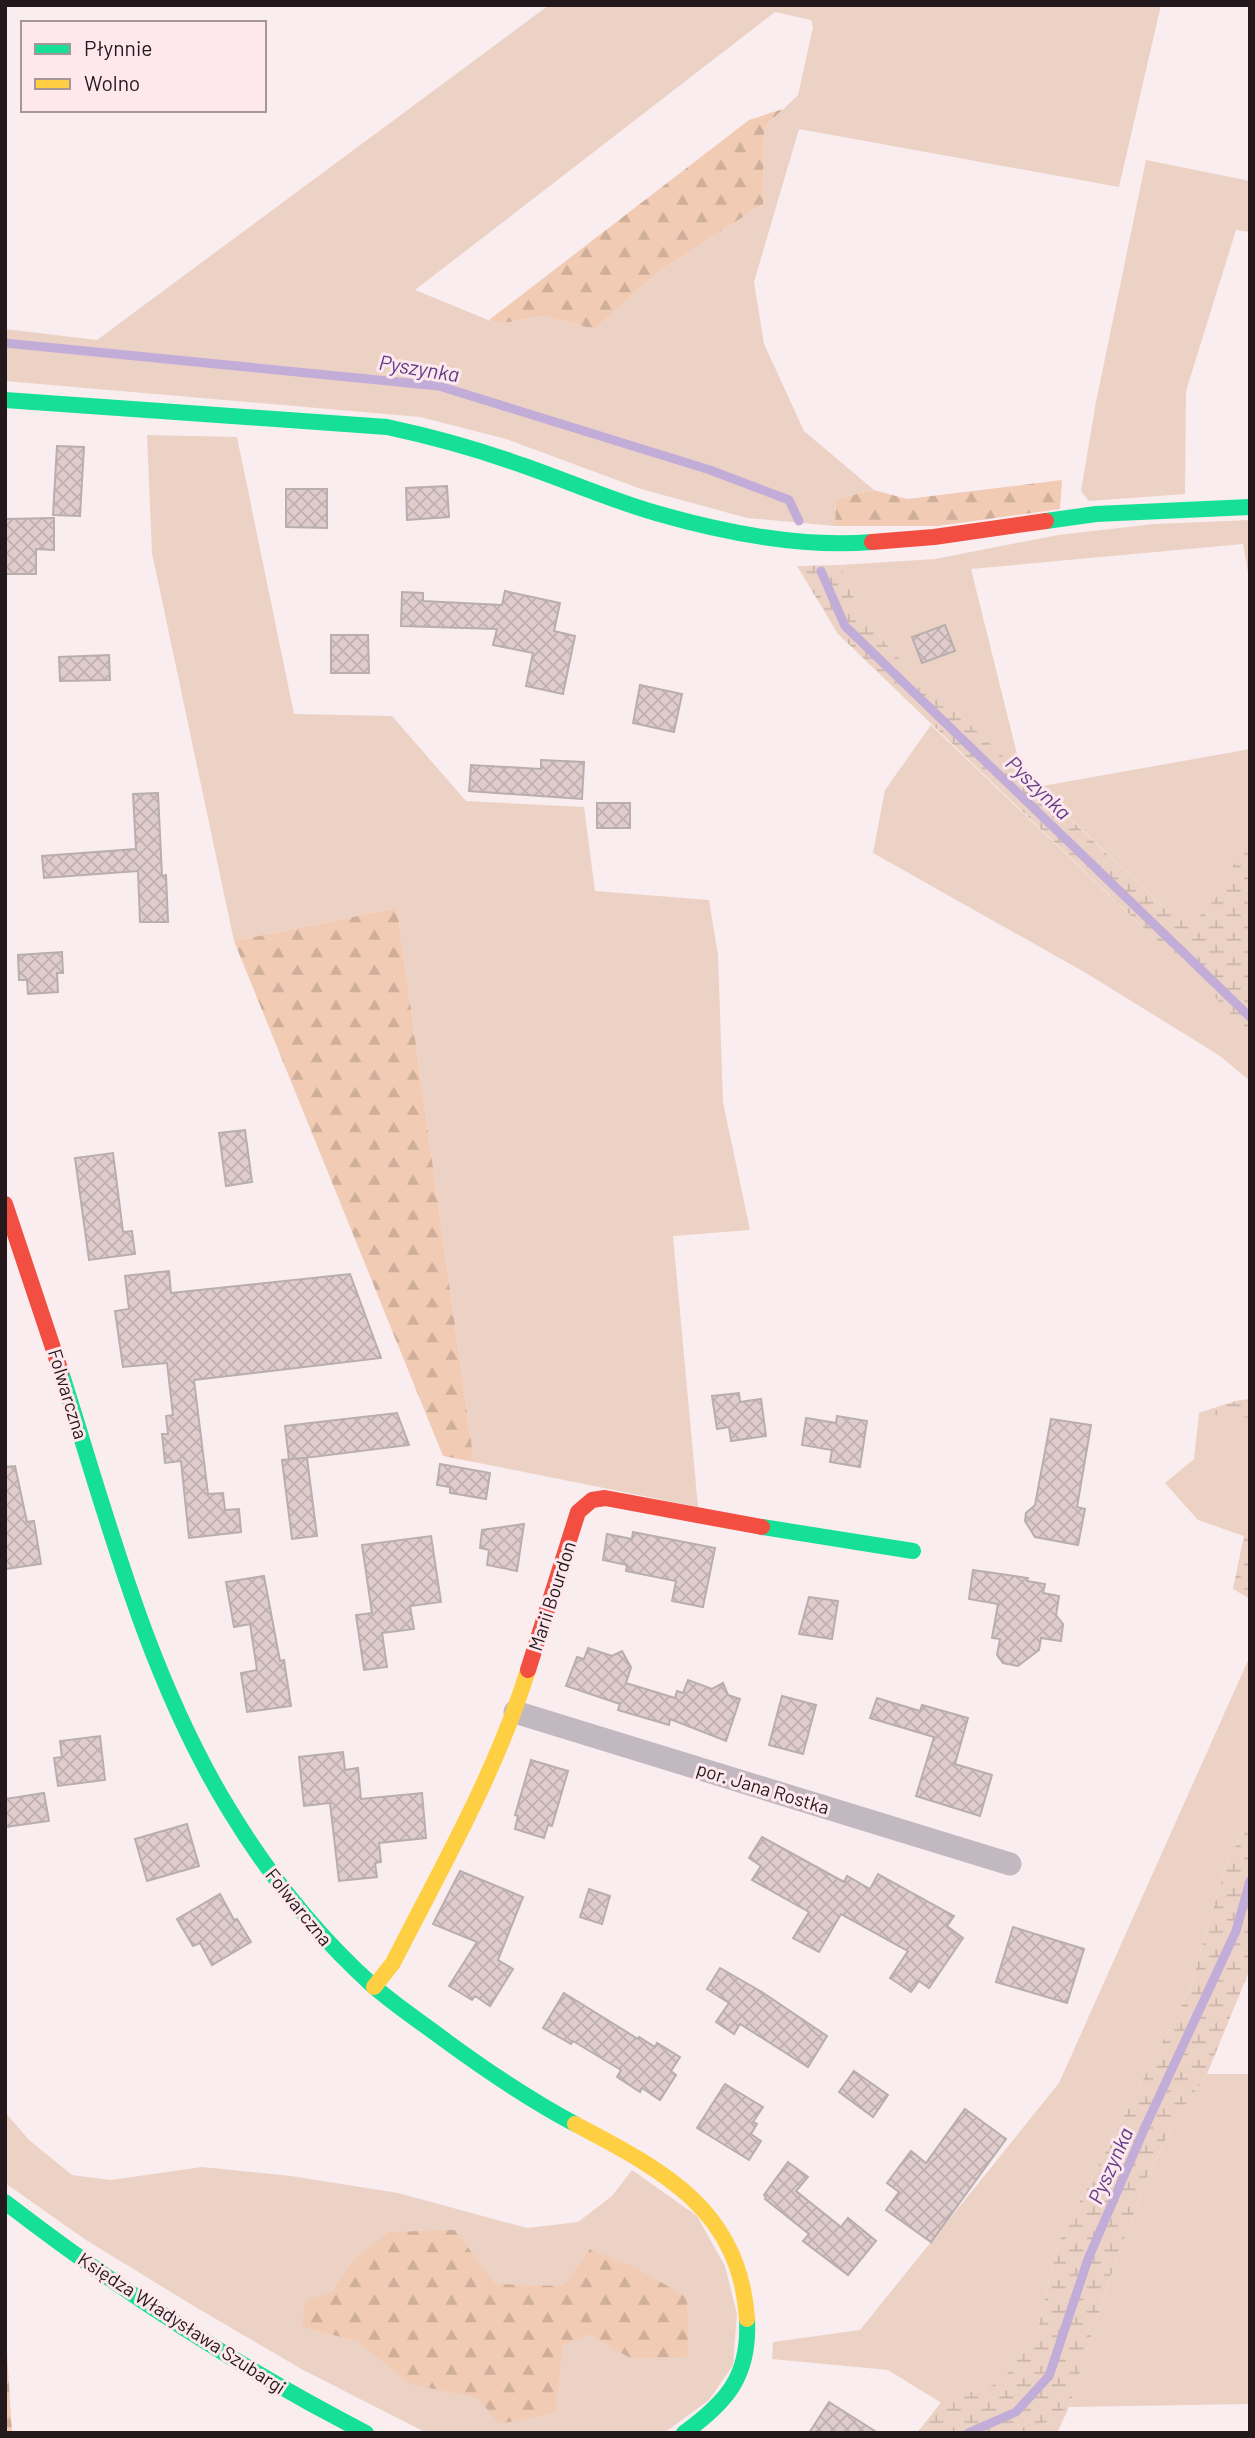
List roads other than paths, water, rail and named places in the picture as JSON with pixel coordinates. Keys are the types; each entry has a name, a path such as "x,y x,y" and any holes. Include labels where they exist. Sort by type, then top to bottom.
{"street":[{"path":"5,400 387,427 442,439 655,513 727,530 796,541 865,544 1096,514 1250,507"},
{"name":"Folwarczna","path":"5,1204 155,1658 187,1733 242,1832 279,1885 333,1949 374,1987 484,2069 542,2107 612,2143 679,2185 711,2215 728,2243 738,2269 746,2308 748,2344 741,2370 728,2395 708,2416 684,2433"},
{"name":"Marii Bourdon","path":"374,1987 393,1963 476,1799 515,1712 578,1512 592,1500 606,1498 738,1523 912,1551"},
{"name":"por. Jana Rostka","path":"515,1712 1010,1864"},
{"name":"Księdza Władysława Szubargi","path":"5,2202 149,2307 304,2402 366,2433"}],"waterway":[{"name":"Pyszynka","path":"5,343 439,386 710,470 789,500 799,521"},
{"name":"Pyszynka","path":"821,571 845,626 1250,1017"},
{"name":"Pyszynka","path":"968,2433 1016,2412 1049,2376 1088,2259 1146,2125 1236,1931 1250,1881"}]}
